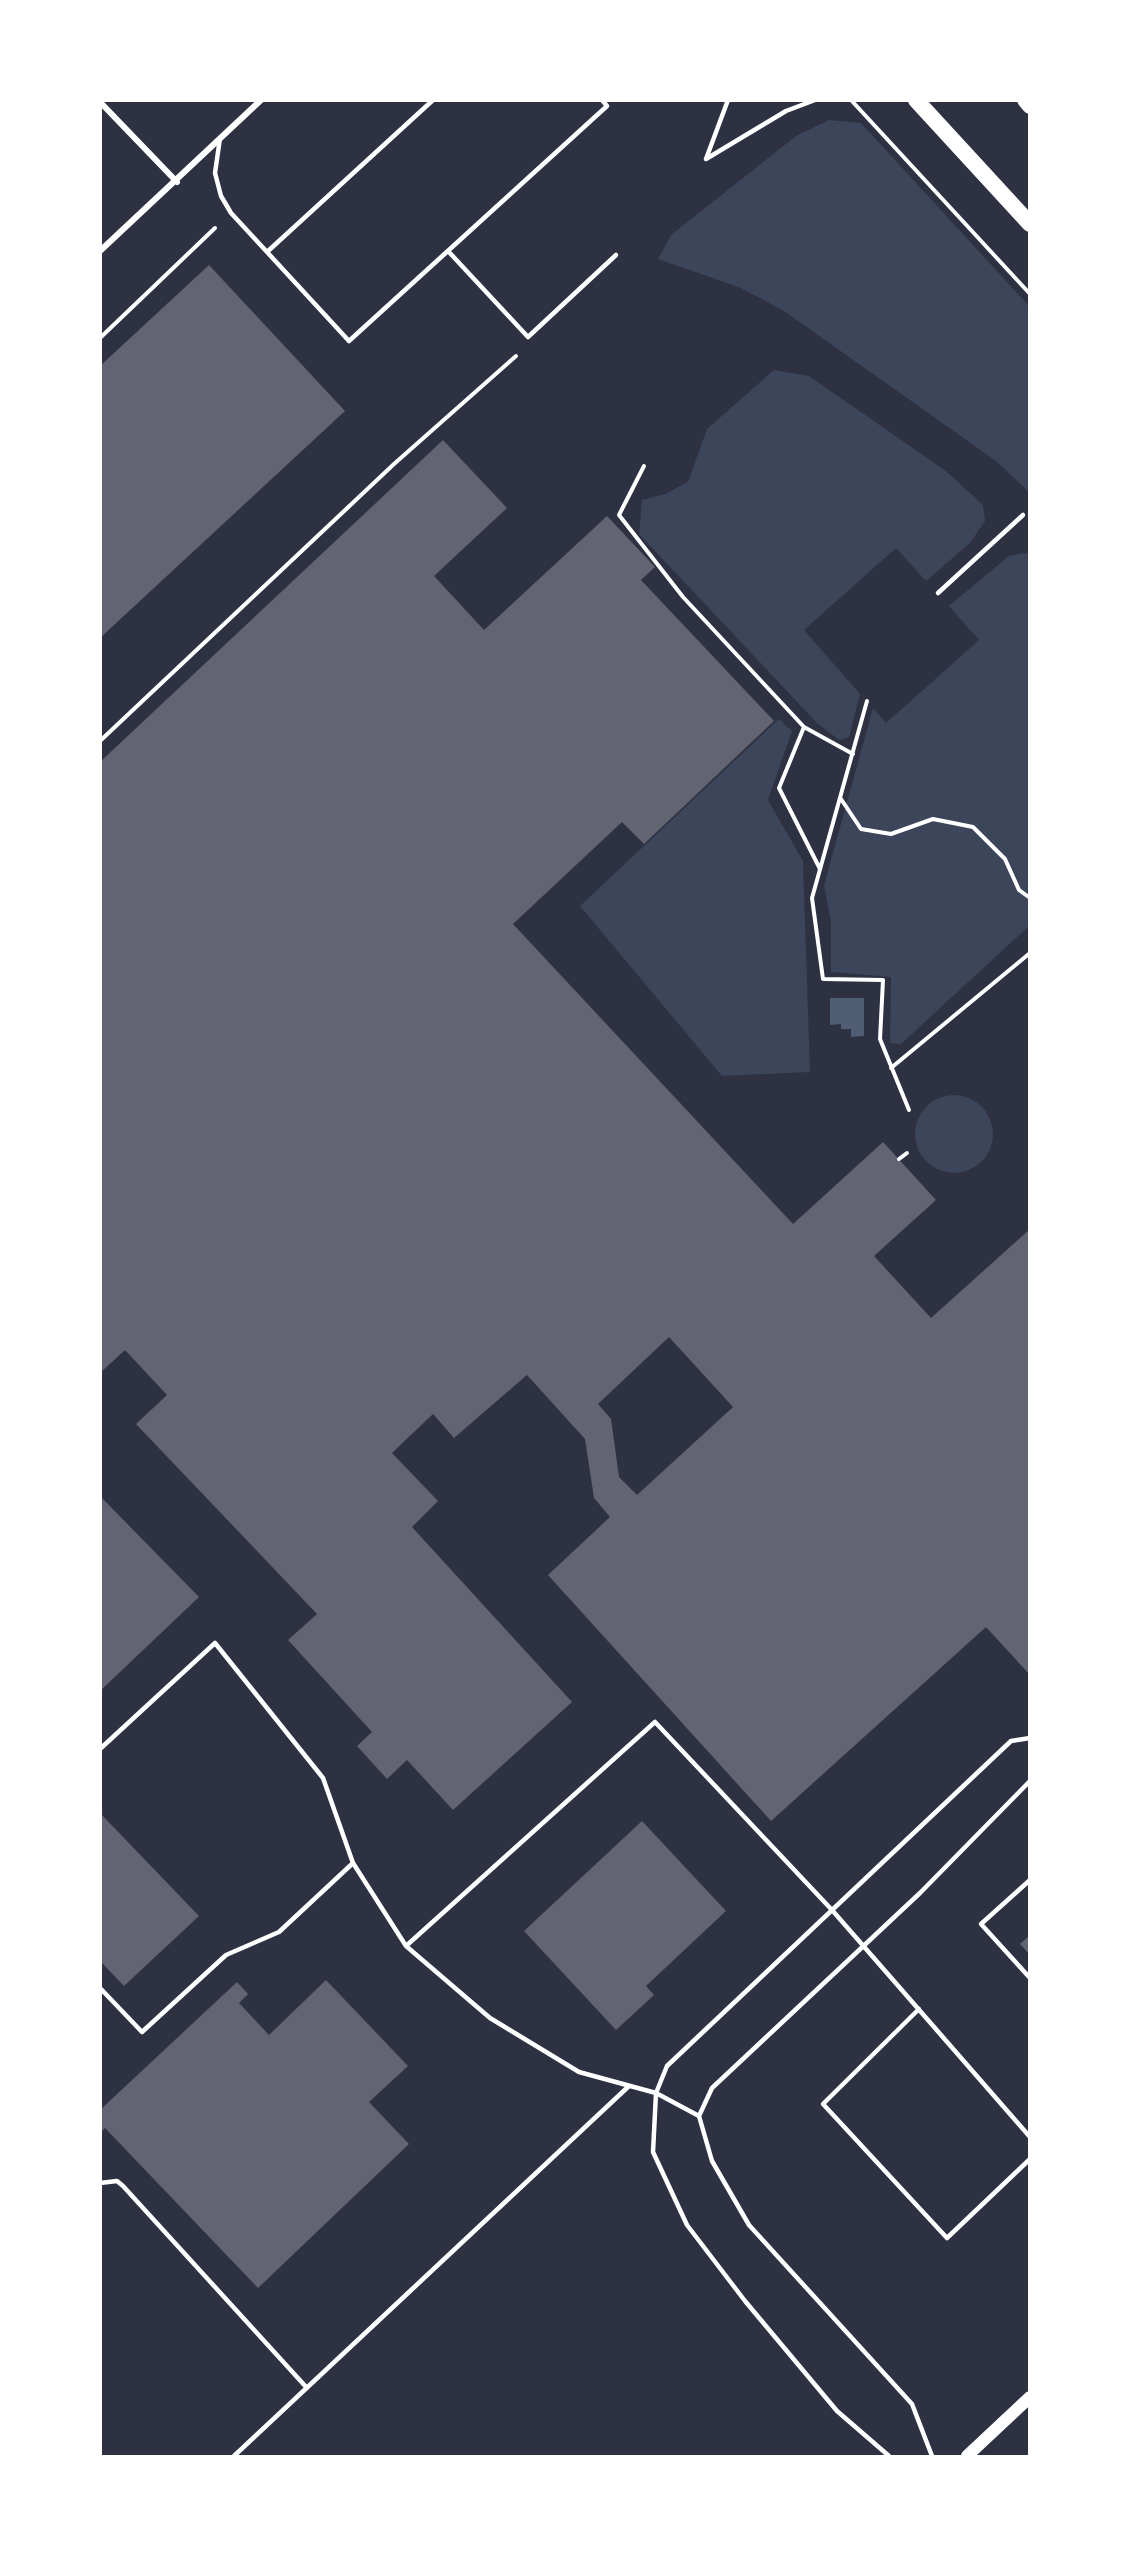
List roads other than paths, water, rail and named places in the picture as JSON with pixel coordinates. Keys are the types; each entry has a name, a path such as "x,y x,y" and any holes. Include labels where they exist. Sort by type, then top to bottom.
{"highway":[{"path":"1025,100 1029,106"},
{"path":"915,102 1029,224"}],"main road":[{"path":"967,2457 1029,2397"}],"street":[{"path":"100,251 177,182 261,100"},
{"path":"100,102 177,182"}],"lane":[{"path":"267,252 433,100"},
{"path":"220,138 215,173 221,196 231,213 349,341 607,106 602,100"},
{"path":"728,100 706,159 786,111 815,100"},
{"path":"448,251 528,337 616,255"},
{"path":"938,594 1023,514"},
{"path":"100,1749 215,1643 323,1778 353,1863 406,1946 490,2018 579,2072 656,2093 699,2116"},
{"path":"406,1946 656,1722 832,1910 1029,2137"},
{"path":"889,2457 837,2410 745,2301 687,2225 653,2152 656,2093 667,2066 1011,1741 1029,1738"},
{"path":"932,2457 912,2404 750,2224 712,2161 699,2116 712,2088 920,1893 1029,1781"},
{"path":"100,1988 142,2032 226,1955 279,1932 353,1863"},
{"path":"1029,1880 981,1924 1029,1978"},
{"path":"919,2009 822,2104 947,2238 1029,2159"},
{"path":"234,2457 629,2086"},
{"path":"100,2183 117,2181 123,2186 307,2388"}]}
